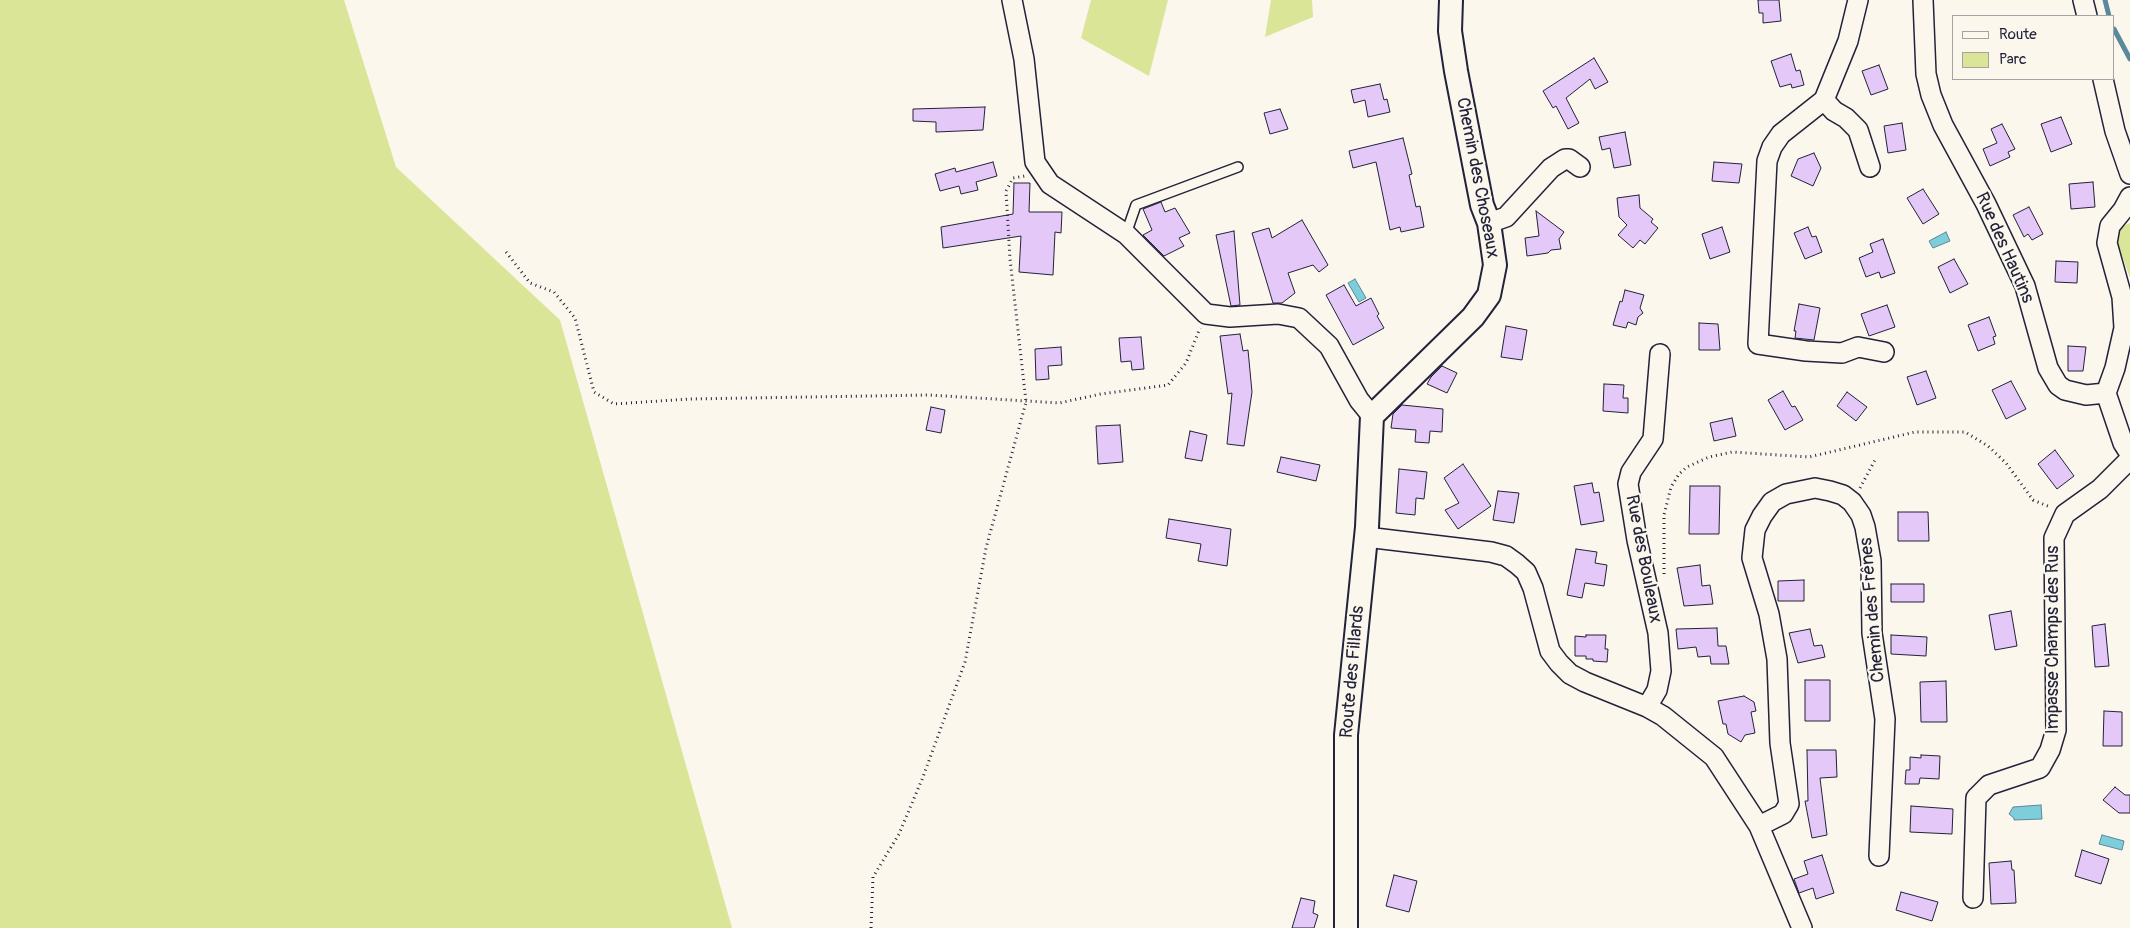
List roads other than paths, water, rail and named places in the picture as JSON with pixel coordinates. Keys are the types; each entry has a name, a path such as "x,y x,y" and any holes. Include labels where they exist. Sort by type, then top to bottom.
{"street":[{"path":"1012,0 1024,60 1034,162 1050,184 1062,194 1113,224 1126,234 1206,314 1230,317 1278,314 1300,318 1329,346 1358,400 1372,416"},
{"name":"Chemin des Choseaux","path":"1372,416 1472,317 1489,295 1495,264 1489,223 1482,205 1456,70 1450,31 1452,0"},
{"path":"1858,0 1848,41 1824,100 1781,134 1772,148 1767,161 1758,344 1806,351 1842,353 1858,347 1884,352"},
{"name":"Rue des Hautins","path":"1923,0 1926,74 1931,95 1943,125 1986,204 2025,286 2048,368 2058,385 2065,390 2086,395 2106,393"},
{"path":"2083,0 2087,15"},
{"path":"2103,80 2116,131 2130,174"},
{"path":"1824,100 1858,130 1870,167"},
{"path":"1489,223 1506,217 1551,168 1565,159 1569,159 1580,167"},
{"path":"2128,207 2110,226 2107,243 2126,298 2127,324 2116,368 2106,393 2123,443 2130,454"},
{"name":"Rue des Bouleaux","path":"1647,707 1657,690 1661,671 1658,634 1637,540 1628,484 1631,472 1653,439 1660,354"},
{"name":"Route des Fillards","path":"1346,928 1346,735 1366,537 1372,416"},
{"name":"Impasse Champs des Rus","path":"1973,898 1976,798 1989,785 2040,768 2050,750 2056,730 2054,538 2065,514 2100,489 2130,459"},
{"name":"Chemin des Frênes","path":"1759,826 1783,814 1789,804 1780,743 1777,659 1769,614 1752,558 1755,530 1772,502 1792,492 1815,488 1843,495 1852,502 1861,515 1866,527 1871,561 1872,633 1884,719 1879,856"},
{"path":"1366,537 1471,549 1506,556 1526,572 1533,588 1550,652 1559,664 1570,674 1585,682 1647,707 1663,716 1714,757 1759,826 1802,928"}],"lane":[{"path":"1126,234 1136,204 1238,167"}],"water":[{"path":"1946,232 1950,241 1933,248 1929,241"},
{"path":"1355,279 1366,298 1359,302 1348,283"},
{"path":"2041,805 2042,819 2014,820 2009,814 2013,807"},
{"path":"2102,835 2124,841 2122,850 2099,844"}],"waterway":[{"path":"2105,0 2109,15"},
{"path":"2115,31 2130,59"}]}
